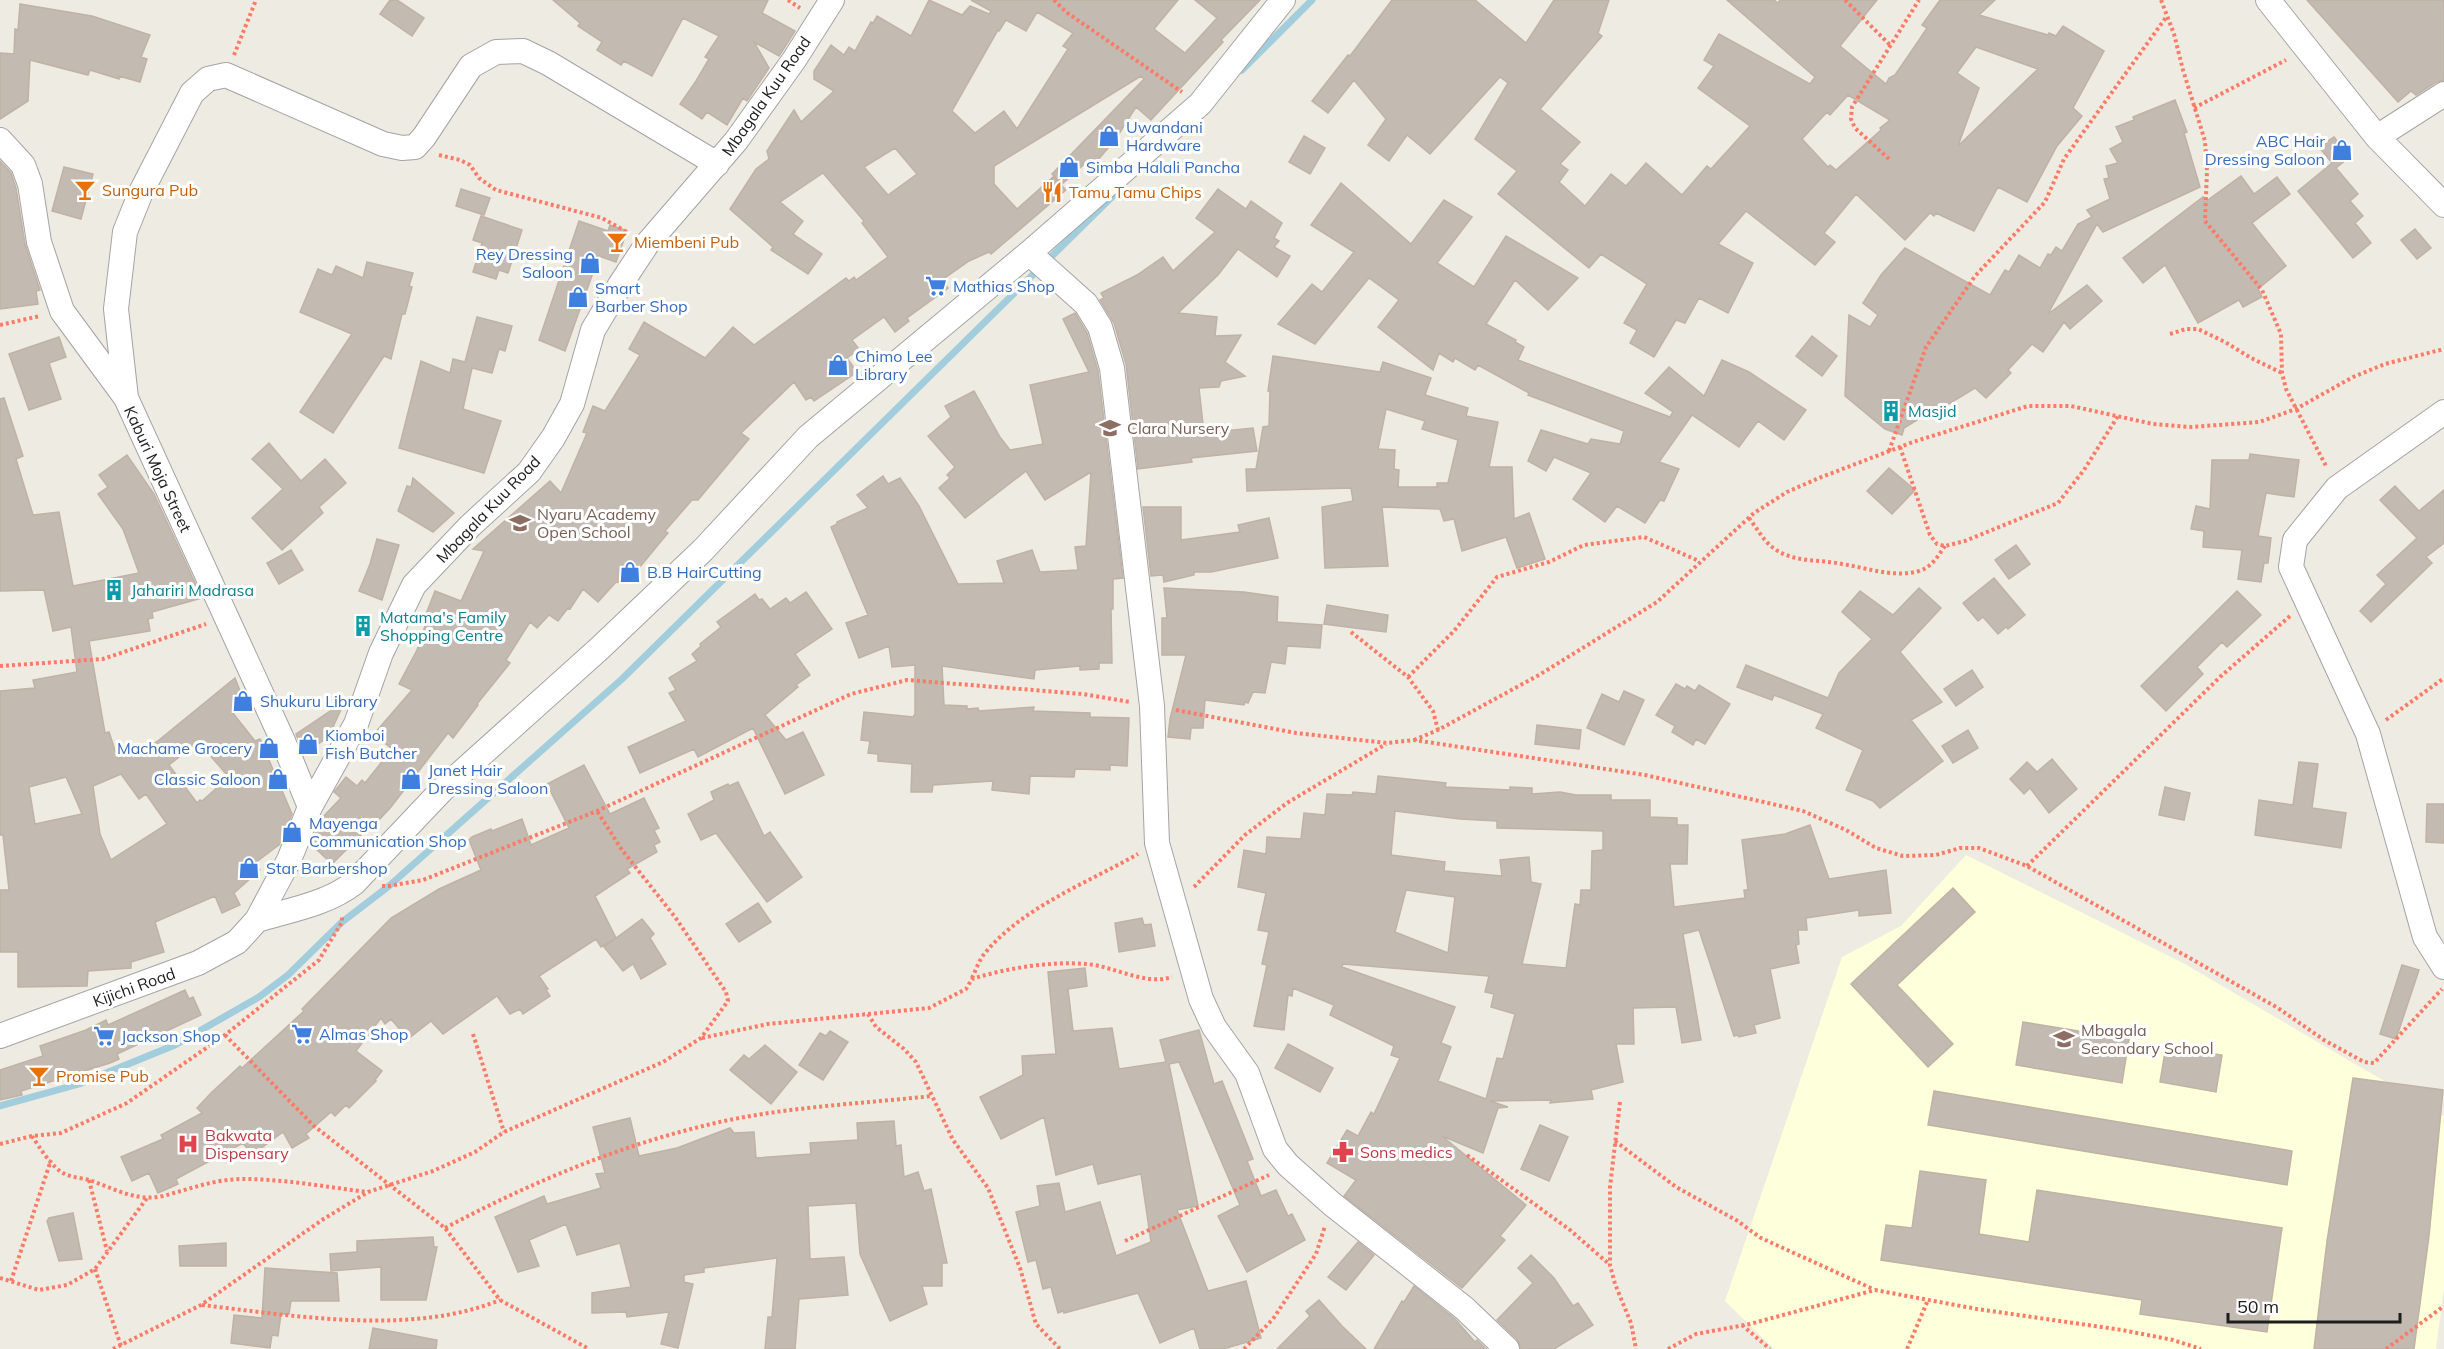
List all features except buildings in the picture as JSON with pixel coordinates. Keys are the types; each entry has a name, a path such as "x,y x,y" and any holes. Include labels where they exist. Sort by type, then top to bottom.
{"street":[{"name":"Mbagala Kuu Road","path":"257,920 289,860 310,807 356,724 381,653 414,585 471,526 529,472 553,438 572,404 593,330 647,244 717,164 794,60 832,0"},
{"path":"257,920 348,888 443,789 600,648 703,550 808,437 1029,253 1200,104 1283,0"},
{"path":"2268,0 2377,137 2444,205"},
{"path":"126,398 116,309 125,232 141,192 192,93 208,79 226,75 383,144 402,148 415,147 471,66 496,52 523,51 548,63 717,164"},
{"path":"2377,137 2444,94"},
{"name":"Kaburi Moja Street","path":"0,140 23,165 39,242 62,311 126,398 227,616 310,807"},
{"path":"1029,253 1086,304 1100,327 1112,368 1152,706 1157,843 1201,999 1214,1027 1247,1073 1275,1149 1288,1165 1332,1204 1464,1308 1507,1349"},
{"path":"2444,412 2337,488 2295,540 2291,567 2368,734 2425,938 2444,967"},
{"name":"Kijichi Road","path":"0,1036 198,963 237,942 257,920"}],"path":[{"path":"226,75 256,0"},
{"path":"1054,0 1066,12 1200,104"},
{"path":"1845,0 1890,45"},
{"path":"1888,159 1855,128 1851,119 1852,107 1919,0"},
{"path":"2161,0 2205,141 2205,220 2262,290 2281,334 2282,373 2286,389 2337,488"},
{"path":"1889,451 1926,347 1975,276 2045,202 2064,159 2167,15"},
{"path":"2194,108 2308,49"},
{"path":"415,147 471,165 479,178 496,190 602,218 647,244"},
{"path":"0,325 62,311"},
{"path":"2170,334 2186,329 2198,329 2282,373"},
{"path":"1414,740 1438,730 1539,675 1657,602 1699,561 1749,518 1787,492 1889,451 2028,406 2071,406 2153,424 2191,427 2259,422 2296,409 2364,372 2385,364 2444,349"},
{"path":"1900,447 1930,536 1937,544 1945,546 1965,541 2058,503 2084,470 2118,416"},
{"path":"1749,518 1771,546 1788,556 1890,573 1920,570 1934,563 1945,546"},
{"path":"1408,677 1454,631 1497,577 1503,574 1549,562 1584,545 1644,537 1699,561"},
{"path":"2027,866 2220,677 2307,601"},
{"path":"0,666 103,659 227,616"},
{"path":"1351,632 1408,677 1433,711 1438,730"},
{"path":"2368,734 2444,678"},
{"path":"0,1144 32,1136 61,1133 127,1103 225,1035 319,960 342,922 348,888 389,886 423,880 597,811 851,694 907,681 1083,694 1296,733 1387,743 1414,740 1645,775 1803,811 1846,830 1876,848 1903,856 1936,855 1960,848 1979,848 2027,866 2278,1008 2324,1040 2364,1062 2374,1063 2444,986"},
{"path":"1173,905 1204,878 1245,835 1287,803 1387,743"},
{"path":"597,811 622,850 675,917 726,992 728,1001 701,1038"},
{"path":"113,1349 201,1305 322,1220 368,1192 433,1171 475,1152 504,1132 663,1062 701,1038 768,1024 929,1008 966,989 983,955 1002,934 1040,908 1157,843"},
{"path":"972,979 1052,964 1088,964 1160,980 1171,978 1191,967"},
{"path":"868,1014 876,1027 904,1049 916,1062 952,1140 988,1188 1020,1268 1036,1324 1060,1349"},
{"path":"473,1034 504,1132"},
{"path":"225,1035 315,1126 445,1228 500,1300 589,1349"},
{"path":"445,1228 506,1196 567,1169 708,1124 783,1112 932,1096"},
{"path":"1620,1102 1610,1187 1610,1264 1615,1284 1631,1323 1636,1349"},
{"path":"32,1136 64,1174 89,1180 129,1195 147,1198 162,1196 215,1181 242,1179 368,1192"},
{"path":"1615,1141 1676,1187 1736,1220 1761,1238 1875,1290 1977,1309 2122,1330 2173,1340 2201,1349"},
{"path":"1467,1155 1570,1230 1610,1264"},
{"path":"11,1281 51,1160"},
{"path":"1125,1240 1288,1165"},
{"path":"89,1180 108,1252"},
{"path":"0,1278 39,1290 67,1285 95,1269 147,1198"},
{"path":"1244,1349 1273,1319 1316,1254 1332,1204"},
{"path":"95,1269 121,1346"},
{"path":"1668,1349 1696,1334 1742,1325 1875,1290"},
{"path":"201,1305 322,1319 429,1319 477,1310 500,1300"},
{"path":"1907,1349 1928,1300"},
{"path":"2386,1349 2444,1306"},
{"path":"1742,1325 1770,1349"}],"shaded area":[{"name":"Mbagala Secondary School","path":"1966,855 2183,963 2444,1116 2444,1288 2436,1349 1774,1349 1725,1301 1842,957 1901,926"}],"waterway":[{"path":"1242,70 1312,0"},
{"path":"0,1106 79,1084 175,1045 259,997 288,975 342,922 389,886 622,679 1120,189"}],"place":[{"name":"Uwandani Hardware","path":"1109,136"},
{"name":"ABC Hair Dressing Saloon","path":"2342,150"},
{"name":"Simba Halali Pancha","path":"1069,167"},
{"name":"Sungura Pub","path":"85,190"},
{"name":"Tamu Tamu Chips","path":"1052,192"},
{"name":"Miembeni Pub","path":"617,242"},
{"name":"Rey Dressing Saloon","path":"590,263"},
{"name":"Mathias Shop","path":"936,286"},
{"name":"Smart Barber Shop","path":"578,297"},
{"name":"Chimo Lee Library","path":"838,365"},
{"name":"Masjid","path":"1891,411"},
{"name":"Clara Nursery","path":"1110,428"},
{"name":"Nyaru Academy Open School","path":"520,523"},
{"name":"B.B HairCutting","path":"630,572"},
{"name":"Jahariri Madrasa","path":"114,590"},
{"name":"Matama's Family Shopping Centre","path":"363,626"},
{"name":"Shukuru Library","path":"243,701"},
{"name":"Kiomboi Fish Butcher","path":"308,744"},
{"name":"Machame Grocery","path":"269,748"},
{"name":"Classic Saloon","path":"278,779"},
{"name":"Janet Hair Dressing Saloon","path":"411,779"},
{"name":"Mayenga Communication Shop","path":"292,832"},
{"name":"Star Barbershop","path":"249,868"},
{"name":"Almas Shop","path":"302,1034"},
{"name":"Jackson Shop","path":"104,1036"},
{"name":"Mbagala Secondary School","path":"2064,1039"},
{"name":"Promise Pub","path":"39,1076"},
{"name":"Bakwata Dispensary","path":"188,1144"},
{"name":"Sons medics","path":"1343,1152"}]}
